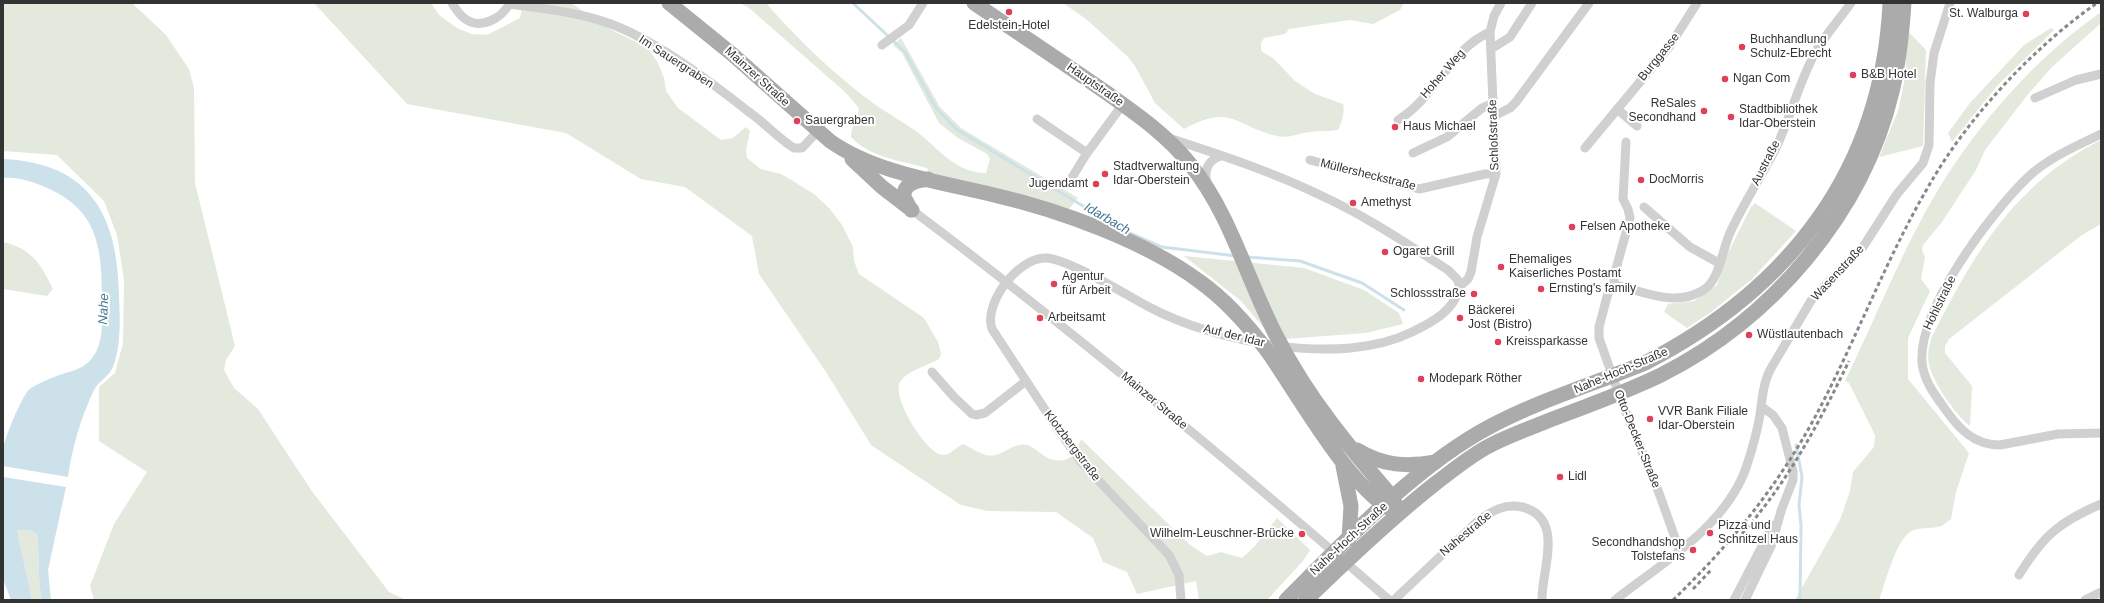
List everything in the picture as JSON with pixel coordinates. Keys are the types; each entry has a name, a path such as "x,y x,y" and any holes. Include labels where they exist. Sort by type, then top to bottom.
{"main road":[{"name":"Mainzer Straße","path":"670,3 732,54 818,131 844,151"},
{"name":"Hauptstraße","path":"974,3 1122,104 1165,136"},
{"name":"Nahe-Hoch-Straße","path":"1286,600 1389,502 1437,462 1491,426 1525,410 1612,377 1667,352 1721,317 1763,283 1805,237 1840,184 1868,123 1884,64 1890,3"},
{"name":"Nahe-Hoch-Straße","path":"1306,600 1398,513 1458,466 1488,446 1662,374 1718,341 1753,313 1780,288 1813,250 1855,186 1879,133 1892,93 1897,68 1904,3"},
{"path":"1165,136 1189,162 1208,188 1231,232 1299,388 1341,459 1363,486 1389,502"},
{"path":"844,151 862,160 928,179 1021,201 1059,213 1134,244 1169,261 1199,280 1236,314 1260,342 1347,444 1398,513"},
{"path":"844,151 882,187 912,210"},
{"path":"912,210 904,197 905,190 913,182 928,179"},
{"path":"1347,444 1372,459 1388,464 1404,466 1437,462"},
{"path":"1341,459 1350,498 1351,514 1349,539"}],"street":[{"path":"452,3 465,19 482,23 499,17 510,4"},
{"path":"884,43 909,25 923,3"},
{"name":"Schloßstraße","path":"1460,286 1468,279 1471,272 1477,237 1496,174 1490,32 1494,16 1500,3"},
{"path":"1491,49 1510,37 1532,3"},
{"path":"1494,116 1510,108 1516,102 1589,3"},
{"name":"Burggasse","path":"1585,148 1669,47 1697,3"},
{"name":"Austraße","path":"1613,287 1620,286 1670,299 1685,298 1703,291 1709,285 1737,218 1775,149 1815,54 1851,3"},
{"name":"Wasenstraße","path":"1615,600 1680,550 1703,530 1720,512 1735,492 1753,445 1765,382 1770,370 1812,299 1863,247 1897,194 1923,164 1929,145 1930,83 1934,53 1950,3"},
{"name":"Im Sauergraben","path":"510,4 573,13 611,24 631,33 657,47 732,98 794,148 802,148 818,131"},
{"name":"Hoher Weg","path":"1398,120 1407,114 1435,86 1466,47 1476,39 1490,32"},
{"path":"2034,98 2076,80 2101,74"},
{"path":"1413,153 1447,137 1482,108 1493,103"},
{"path":"1068,184 1122,104"},
{"path":"1617,109 1638,126"},
{"path":"1038,119 1088,153"},
{"name":"Hohlstraße","path":"2101,134 2057,156 2040,167 2028,177 2003,206 1968,252 1945,288 1928,324 1922,354 1922,365 1929,387 1954,421 1974,439 1991,445 2000,445 2058,434 2101,433"},
{"name":"Hauptstraße","path":"1165,136 1274,174 1324,196 1372,223 1448,270 1458,279 1460,286"},
{"name":"Otto-Decker-Straße","path":"1626,142 1623,199 1628,209 1630,218 1616,269 1613,287 1608,293 1598,333 1600,345 1618,393 1680,550"},
{"path":"1208,188 1206,175 1208,165 1214,159 1221,156"},
{"name":"Müllersheckstraße","path":"1310,160 1415,188 1430,188 1485,174 1496,174"},
{"path":"1644,207 1690,247 1719,263"},
{"name":"Mainzer Straße","path":"912,210 1008,282 1133,383 1317,537 1389,600"},
{"name":"Auf der Idar","path":"1008,282 1022,266 1032,260 1046,258 1067,264 1157,311 1209,331 1279,346 1330,349 1370,346 1408,334 1432,322 1450,308 1457,296 1460,286"},
{"name":"Klotzbergstraße","path":"1008,282 991,310 990,324 996,339 1081,462 1169,556 1179,575 1181,600"},
{"path":"932,372 954,397 972,414 976,415 985,413 1026,381"},
{"path":"1745,600 1772,544 1781,511 1793,480 1793,471 1781,424 1773,415 1761,406"},
{"path":"2019,575 2041,542 2051,532 2074,516 2101,504"},
{"name":"Nahestraße","path":"1394,600 1479,520 1492,511 1510,506 1527,509 1541,520 1545,528 1548,546 1542,600"},
{"path":"1734,600 1781,511"},
{"path":"2085,600 2101,592"}],"shaded area":[{"path":"3,3 132,3 166,35 189,69 194,88 195,183 235,346 226,360 224,370 234,388 258,409 311,490 389,592 406,600 94,600 90,586 114,524 147,472 99,441 99,387 115,373 123,343 124,280 117,235 104,201 57,155 3,151"},
{"path":"314,3 431,3 439,15 457,28 472,34 487,35 520,18 523,3 571,3 612,30 646,47 657,61 664,78 666,91 678,108 721,140 733,138 746,127 750,131 746,150 747,158 761,169 781,174 814,194 830,209 842,225 853,247 854,261 859,274 924,318 938,342 941,354 939,359 913,371 903,378 900,382 899,389 900,399 911,423 935,452 945,455 963,444 983,454 992,456 1022,444 1030,446 1048,458 1059,461 1073,455 1080,441 1082,440 1189,544 1207,556 1221,552 1242,558 1254,547 1277,518 1310,550 1303,561 1267,600 1199,600 1196,581 1137,594 1127,572 1103,562 1093,538 1056,512 988,511 961,505 871,445 826,372 759,274 752,236 685,187 641,179 566,133 407,104"},
{"path":"739,3 766,3 819,58 862,95 913,129 955,164 964,169 986,173 990,159 987,154 958,138 939,123 902,53 893,45 901,38 940,107 961,128 1078,198 1068,210 929,173 927,168 876,154 858,144 851,137 859,108 845,92 748,7"},
{"path":"1063,3 1404,3 1400,10 1373,24 1350,20 1289,29 1285,34 1264,38 1261,43 1261,50 1273,58 1295,81 1315,94 1343,104 1343,117 1338,130 1313,131 1281,137 1223,117 1200,121 1184,129 1155,103 1135,66 1127,56 1086,19"},
{"path":"2101,12 2101,23 2052,67 2029,93 1985,150 1976,170 1942,222 1923,245 1922,250 1925,257 1921,279 1930,291 1908,338 1908,379 1969,453 1956,492 1951,519 1941,526 1917,529 1908,534 1902,541 1892,560 1879,600 1795,600 1840,520 1850,491 1853,472 1874,447 1875,435 1849,383 1845,381 1914,233 1957,160 1993,113 2033,69 2077,30"},
{"path":"2051,28 2054,30 1997,86 1952,142 1948,133 1970,103 2024,45"},
{"path":"1906,29 1926,50 1923,146 1879,157 1898,111 1906,73"},
{"path":"2101,140 2101,224 2082,235 1949,339 1945,346 1945,353 1972,386 1970,426 1945,398 1931,372 1928,361 1928,351 1931,339 1963,279 1999,224 2020,200 2044,178 2070,158"},
{"path":"1755,203 1796,231 1752,279 1711,312 1687,328 1664,312 1668,304 1694,301 1717,285 1728,253 1751,207"},
{"path":"3,242 21,248 34,258 44,272 53,289 47,296 3,289"},
{"path":"1184,256 1304,268 1364,290 1399,313 1403,324 1366,333 1285,339 1264,328 1241,301"},
{"path":"17,530 29,530 37,534 40,592 42,600 32,600"}],"water":[{"name":"Nahe","path":"3,159 33,163 58,171 78,183 94,199 105,219 113,242 119,297 120,322 118,348 114,364 110,372 94,390 85,411 72,455 68,477 3,466 3,450 14,417 27,392 35,385 78,369 88,363 99,346 102,319 102,280 98,247 94,233 87,219 77,207 64,197 42,186 20,179 3,178"},
{"path":"3,477 66,487 48,570 51,600 42,600 40,592 37,534 29,530 17,530 32,600 11,600 3,579"}],"waterway":[{"name":"Idarbach","path":"853,3 905,52 936,108 956,129 1121,229 1162,247 1236,256"},
{"name":"Idarbach","path":"1247,257 1300,261 1362,283 1404,310"},
{"name":"Wüstlautenbach","path":"1796,445 1802,477 1799,505 1801,525 1800,600"}],"railway":[{"path":"1673,600 1694,580 1751,515 1800,444 1844,360 1900,240 1931,182 1947,157 1984,108 2027,61 2050,40 2097,3"},
{"path":"1742,534 1759,514 1802,451 1849,361"},
{"path":"1693,589 1712,569"}],"place":[{"name":"Edelstein-Hotel","path":"1009,12"},
{"name":"St. Walburga","path":"2026,14"},
{"name":"Buchhandlung Schulz-Ebrecht","path":"1742,47"},
{"name":"B&B Hotel","path":"1853,75"},
{"name":"Ngan Com","path":"1725,79"},
{"name":"ReSales Secondhand","path":"1704,111"},
{"name":"Stadtbibliothek Idar-Oberstein","path":"1731,117"},
{"name":"Sauergraben","path":"797,121"},
{"name":"Haus Michael","path":"1395,127"},
{"name":"Stadtverwaltung Idar-Oberstein","path":"1105,174"},
{"name":"DocMorris","path":"1641,180"},
{"name":"Jugendamt","path":"1096,184"},
{"name":"Amethyst","path":"1353,203"},
{"name":"Felsen Apotheke","path":"1572,227"},
{"name":"Ogaret Grill","path":"1385,252"},
{"name":"Ehemaliges Kaiserliches Postamt","path":"1501,267"},
{"name":"Agentur für Arbeit","path":"1054,284"},
{"name":"Ernsting's family","path":"1541,289"},
{"name":"Schlossstraße","path":"1474,294"},
{"name":"Arbeitsamt","path":"1040,318"},
{"name":"Bäckerei Jost (Bistro)","path":"1460,318"},
{"name":"Wüstlautenbach","path":"1749,335"},
{"name":"Kreissparkasse","path":"1498,342"},
{"name":"Modepark Röther","path":"1421,379"},
{"name":"VVR Bank Filiale Idar-Oberstein","path":"1650,419"},
{"name":"Lidl","path":"1560,477"},
{"name":"Pizza und Schnitzel Haus","path":"1710,533"},
{"name":"Wilhelm-Leuschner-Brücke","path":"1302,534"},
{"name":"Secondhandshop Tolstefans","path":"1693,550"}]}
